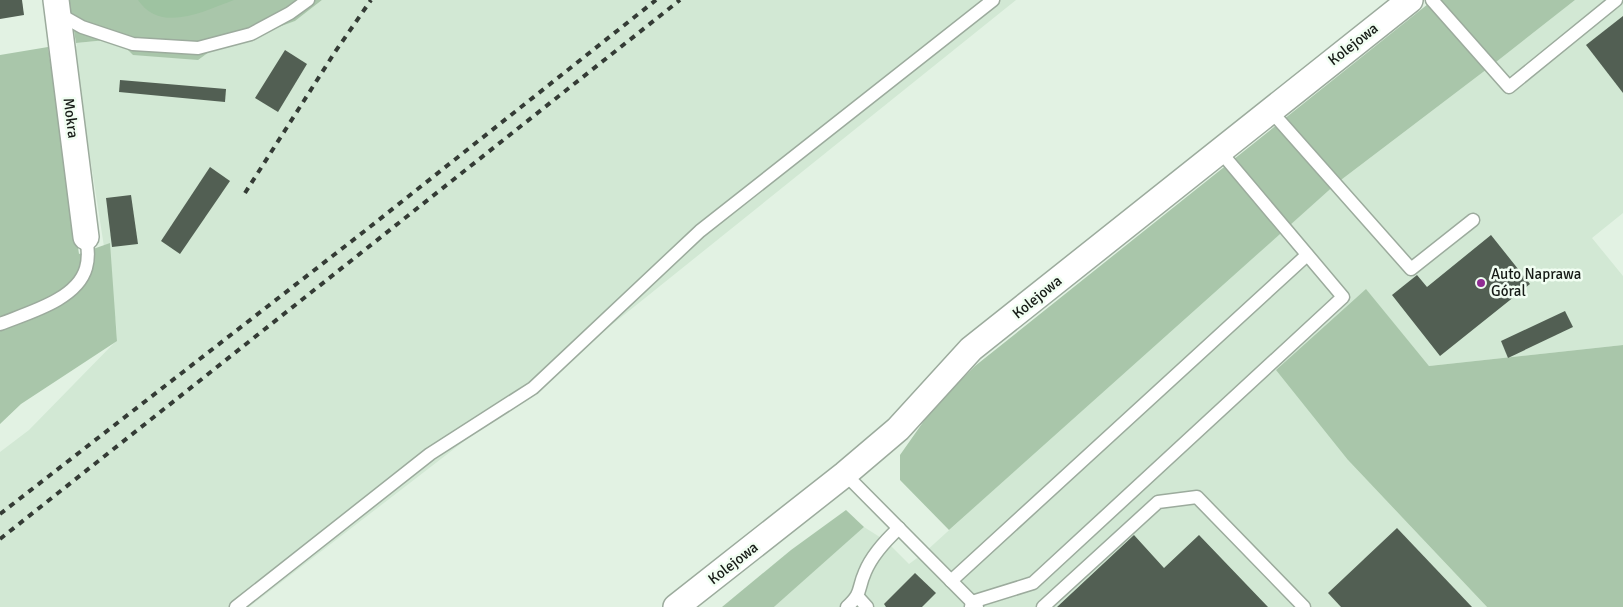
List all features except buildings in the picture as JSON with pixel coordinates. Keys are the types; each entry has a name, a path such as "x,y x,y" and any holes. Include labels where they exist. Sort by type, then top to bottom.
{"street":[{"name":"Kolejowa","path":"676,607 845,474 898,429 971,350 1219,150 1410,0"},
{"name":"Mokra","path":"58,7 86,237"}],"lane":[{"path":"58,7 82,27 133,44 198,48 251,34 290,13 308,0"},
{"path":"236,607 430,454 533,388 700,231 993,0"},
{"path":"1432,0 1509,87 1616,0"},
{"path":"1270,110 1411,269 1472,220"},
{"path":"845,474 973,605 1033,583 1343,297 1219,150"},
{"path":"0,324 43,307 65,295 76,286 86,270 88,249 86,237"},
{"path":"951,581 1307,255"},
{"path":"1043,607 1158,502 1197,497 1304,607"},
{"path":"847,607 858,597 865,572 881,546 898,528"},
{"path":"858,597 868,607"}],"shaded area":[{"path":"69,0 322,0 295,21 273,29 224,41 198,60 133,55 117,39 76,43"},
{"path":"322,0 1016,0 533,388 249,607 0,607 0,452 29,430 117,340 73,47 77,46 76,43 118,39 224,41 295,21"},
{"path":"1433,0 1575,0 1337,183 949,530 900,480 900,455 933,408 975,366"},
{"path":"1575,0 1623,0 1623,213 1592,238 1623,276 1623,345 1429,366 1366,290 1348,460 1487,607 774,607 864,527 886,541 909,564 924,553 1102,391 1337,183"},
{"path":"48,47 79,254 110,243 117,341 21,404 0,424 0,55"},
{"path":"1366,289 1429,366 1623,345 1623,607 1487,607 1348,460 1276,370"},
{"path":"846,510 864,527 774,607 722,607 791,550"}],"green space":[{"path":"138,0 234,0 197,14 171,18 158,16 147,10"}],"railway":[{"path":"245,193 335,52 371,0"},
{"path":"0,514 366,230 656,0"},
{"path":"0,539 680,0"}],"place":[{"name":"Auto Naprawa Góral","path":"1481,283"}]}
